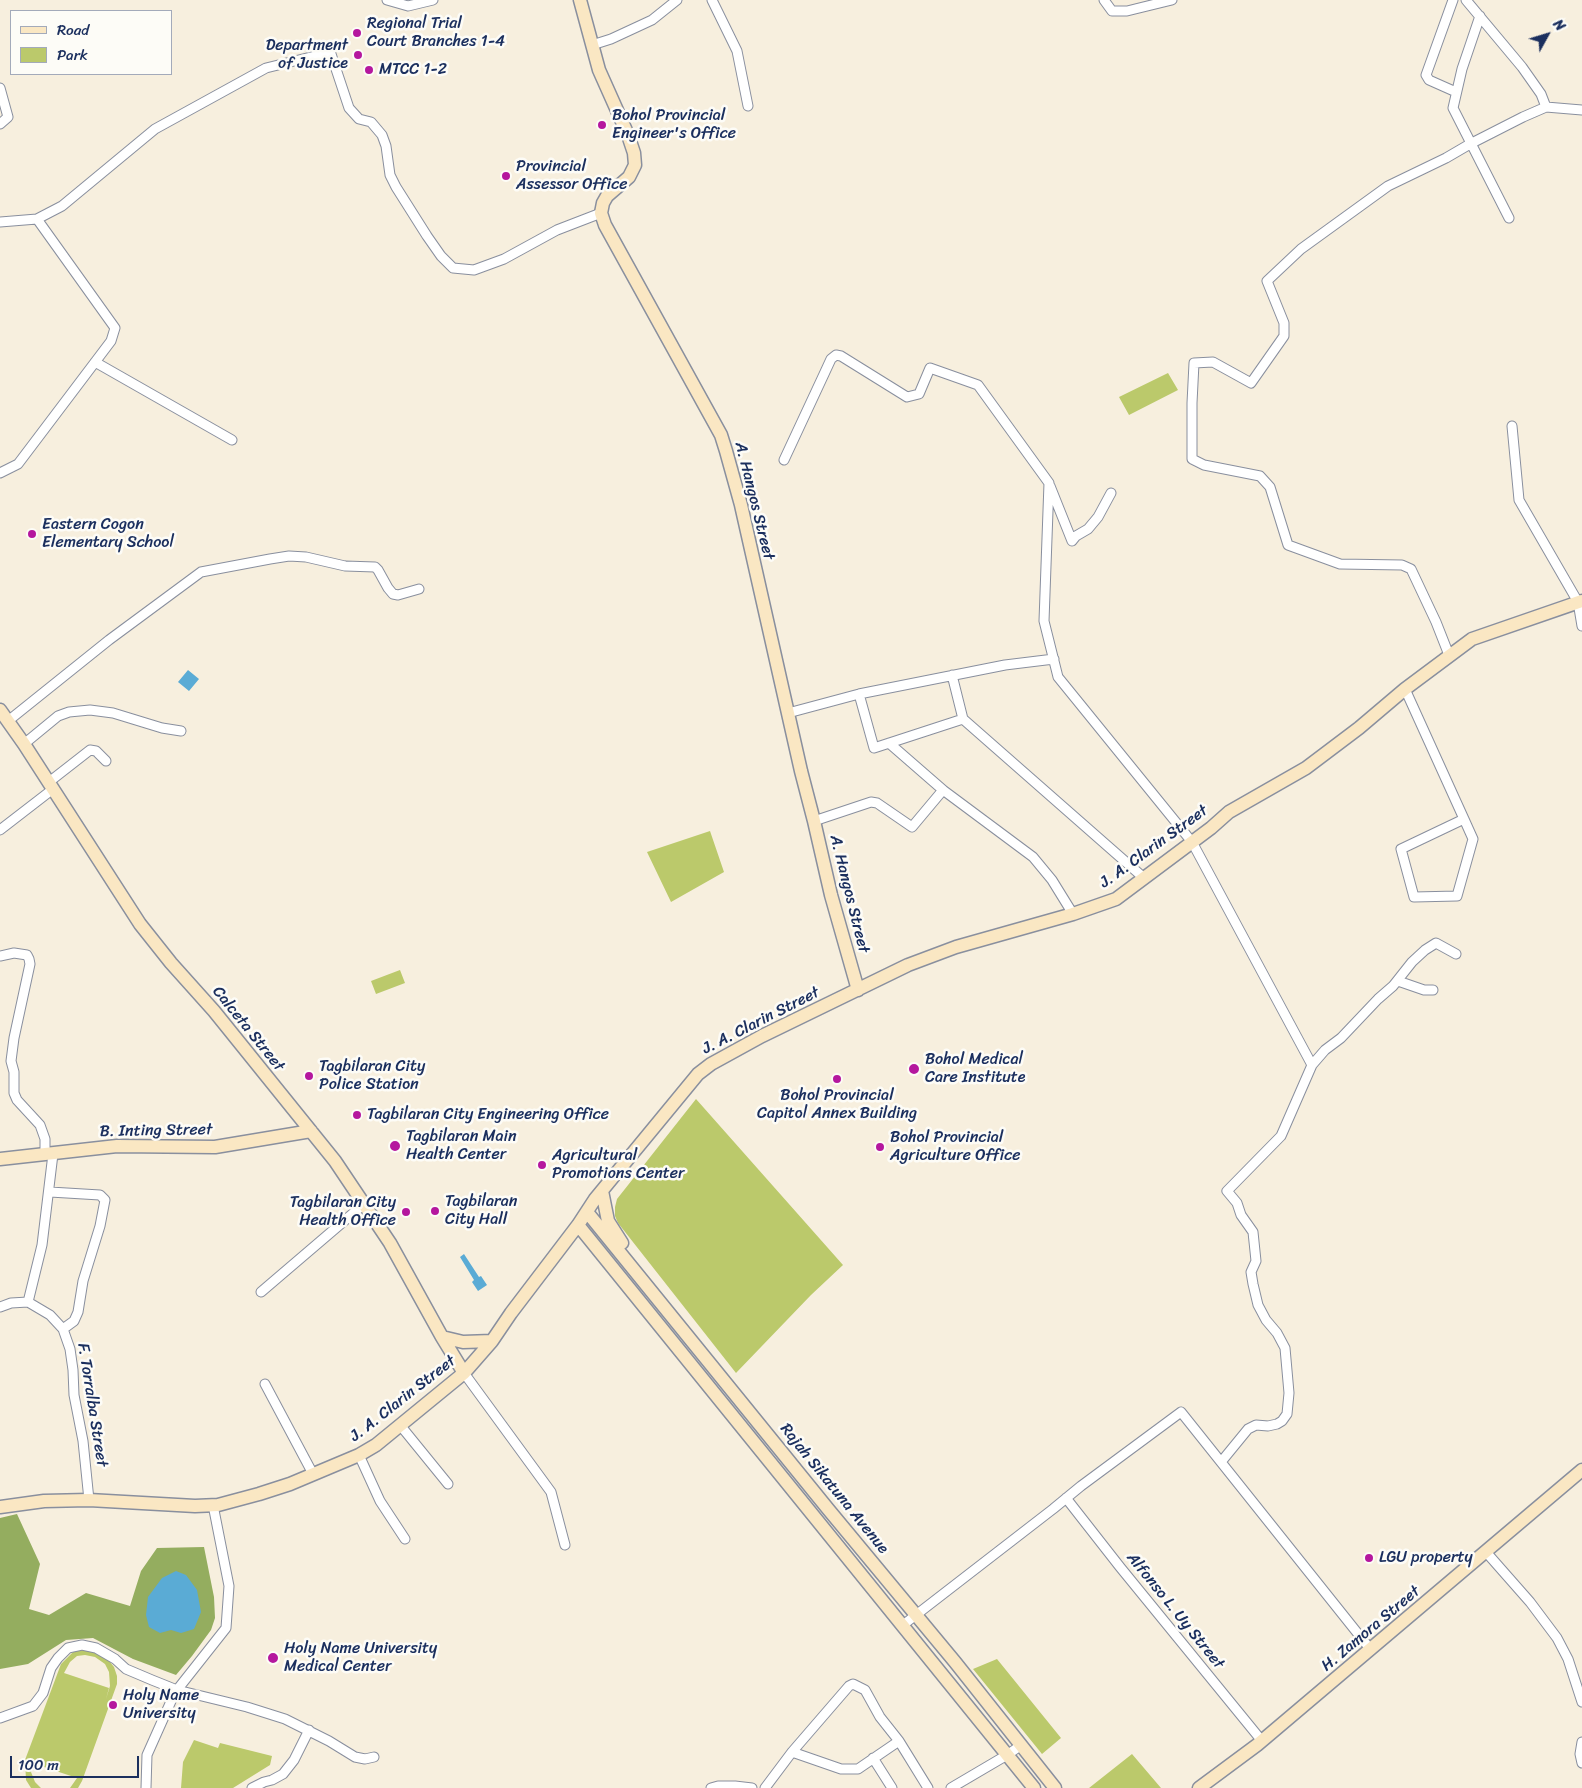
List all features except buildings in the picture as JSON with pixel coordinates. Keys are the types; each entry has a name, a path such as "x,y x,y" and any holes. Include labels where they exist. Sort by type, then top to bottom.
{"main road":[{"path":"580,0 603,81 634,152 635,165 629,177 607,196 603,202 601,213"},
{"name":"A. Hangos Street","path":"601,213 605,225 623,259 721,435 740,505 831,895 858,990"},
{"name":"J. A. Clarin Street","path":"0,1507 44,1501 89,1500 195,1506 213,1505 259,1494 323,1471 359,1455 376,1445 464,1373 492,1341 602,1191 698,1074 711,1064 908,965 956,947 1073,914 1116,899 1229,812 1306,768 1359,728 1405,689 1472,639 1580,602"},
{"name":"Calceta Street","path":"0,710 140,924 171,963 214,1011 335,1160 390,1243 464,1373"},
{"name":"B. Inting Street","path":"0,1159 117,1146 215,1147 311,1132"},
{"path":"602,1191 608,1221 623,1244 626,1260"},
{"name":"Rajah Sikatuna Avenue","path":"587,1212 1056,1788"},
{"path":"578,1225 1034,1788"},
{"path":"442,1337 463,1342 492,1341"},
{"path":"711,1388 722,1377"},
{"name":"H. Zamora Street","path":"1199,1788 1262,1740 1371,1650 1582,1470"},
{"path":"916,1642 930,1632"}],"street":[{"path":"386,0 408,6 433,0"},
{"path":"592,45 611,39 652,20 677,0"},
{"path":"712,0 737,51 748,106"},
{"path":"1104,0 1112,11 1127,11 1172,0"},
{"path":"1127,11 1129,0"},
{"path":"1453,0 1426,75 1429,80 1456,92"},
{"path":"1466,0 1522,67 1541,94 1546,107"},
{"path":"1480,16 1456,92 1453,108 1509,218"},
{"path":"0,222 37,219 62,206 155,130 266,68 319,55 331,54 350,108 359,119 371,122 382,135 386,146 390,175 396,187 426,236 453,268 474,270 504,259 557,230 601,213"},
{"path":"0,88 8,117 0,124"},
{"path":"1449,655 1412,570 1402,565 1340,564 1288,545 1270,487 1260,476 1204,465 1192,459 1194,363 1213,362 1251,383 1284,336 1284,323 1267,281 1301,249 1388,186 1523,117 1546,107 1582,110"},
{"path":"0,473 18,464 111,340 115,328 37,219"},
{"path":"784,460 831,359 841,356 907,397 919,394 930,368 978,385 1049,482 1072,541 1093,523 1111,493"},
{"path":"95,362 232,440"},
{"path":"1512,426 1519,500 1580,602 1582,626"},
{"path":"1049,482 1044,621 1058,677 1192,842 1312,1065"},
{"path":"8,721 101,646 201,572 289,556 306,557 345,566 375,567 388,588 393,594 398,596 419,589"},
{"path":"788,713 859,694 1005,665 1054,659"},
{"path":"952,676 963,719 1144,878"},
{"path":"1405,689 1464,819 1473,839 1457,896 1414,897 1401,849 1464,819"},
{"path":"859,694 874,748 963,719"},
{"path":"24,744 58,716 69,712 90,710 112,712 162,728 181,730"},
{"path":"888,743 943,790 1033,857 1052,880 1073,914"},
{"path":"0,830 90,750 96,751 106,761"},
{"path":"814,820 872,802 877,803 912,827 943,790"},
{"path":"1221,1462 1248,1429 1256,1425 1268,1426 1282,1421 1287,1414 1289,1393 1285,1348 1277,1333 1266,1320 1258,1304 1252,1284 1251,1272 1256,1261 1253,1232 1228,1191 1281,1136 1312,1065 1398,981 1412,962 1436,943 1456,954"},
{"path":"0,956 14,953 27,956 29,959 30,964 14,1038 11,1062 14,1072 14,1093 17,1100 40,1125 45,1139 49,1154 50,1192 42,1245 28,1302 11,1303 0,1307"},
{"path":"1398,981 1424,990 1432,990"},
{"path":"50,1192 100,1195 105,1200 100,1226 83,1281 78,1312 74,1321 63,1330"},
{"path":"261,1292 364,1204"},
{"name":"F. Torralba Street","path":"28,1302 50,1315 63,1330 70,1349 74,1395 84,1441 89,1500"},
{"path":"464,1373 551,1492 565,1545"},
{"path":"265,1384 313,1474"},
{"path":"902,1625 1088,1480 1181,1412 1371,1650"},
{"path":"400,1425 448,1484"},
{"path":"359,1455 380,1501 405,1539"},
{"name":"Alfonso L. Uy Street","path":"1066,1498 1262,1740"},
{"path":"146,1788 147,1755 177,1690 226,1628 229,1586 213,1505"},
{"path":"1486,1552 1530,1602 1557,1638 1568,1659 1582,1702"},
{"path":"0,1718 33,1706 43,1693 51,1668 58,1658 68,1648 82,1645 96,1648 131,1671 177,1690 247,1707 285,1719 309,1730 355,1757 365,1759 374,1757"},
{"path":"765,1788 792,1752 849,1686 853,1684 864,1690 928,1788"},
{"path":"252,1788 283,1774 294,1760 309,1730"},
{"path":"792,1752 841,1769 858,1768 899,1741"},
{"path":"1582,1742 1580,1754 1582,1762"},
{"path":"951,1788 1020,1746"},
{"path":"873,1758 892,1788"},
{"path":"711,1788 718,1786 752,1788"}],"green space":[{"path":"1168,373 1178,390 1129,415 1119,397"},
{"path":"710,831 724,872 671,902 647,852"},
{"path":"400,970 405,983 376,994 371,981"},
{"path":"696,1099 843,1265 811,1295 736,1373 618,1223 615,1216 617,1199"},
{"path":"17,1514 40,1564 29,1609 49,1615 86,1593 130,1606 141,1571 157,1548 204,1547 214,1597 215,1618 211,1630 176,1675 133,1659 93,1638 66,1640 28,1664 0,1669 0,1518"},
{"path":"82,1649 96,1651 106,1657 114,1667 117,1684 78,1788 70,1788 77,1778 32,1763 31,1772 35,1782 41,1788 31,1788 26,1780 25,1760 61,1664 73,1652","holes":["77,1656 95,1657 105,1664 109,1672 110,1686 106,1699 109,1688 64,1673 70,1662"]},
{"path":"997,1659 1061,1738 1042,1754 973,1669"},
{"path":"194,1740 218,1748 220,1743 272,1756 270,1765 233,1788 181,1788 183,1762"},
{"path":"1132,1754 1161,1788 1089,1788"}],"water":[{"path":"188,670 199,679 189,691 178,682"},
{"path":"464,1254 479,1277 481,1276 487,1285 478,1291 472,1282 474,1280 460,1257"},
{"path":"176,1571 186,1575 197,1590 201,1612 194,1629 181,1633 171,1630 160,1633 149,1627 146,1615 148,1597 162,1578"}],"place":[{"name":"Regional Trial Court Branches 1-4","path":"357,33"},
{"name":"Department of Justice","path":"358,55"},
{"name":"MTCC 1-2","path":"369,70"},
{"name":"Bohol Provincial Engineer's Office","path":"602,125"},
{"name":"Provincial Assessor Office","path":"506,176"},
{"name":"Eastern Cogon Elementary School","path":"32,534"},
{"name":"Bohol Medical Care Institute","path":"914,1069"},
{"name":"Tagbilaran City Police Station","path":"309,1076"},
{"name":"Bohol Provincial Capitol Annex Building","path":"837,1079"},
{"name":"Tagbilaran City Engineering Office","path":"357,1115"},
{"name":"Tagbilaran Main Health Center","path":"395,1146"},
{"name":"Bohol Provincial Agriculture Office","path":"880,1147"},
{"name":"Agricultural Promotions Center","path":"542,1165"},
{"name":"Tagbilaran City Hall","path":"435,1211"},
{"name":"Tagbilaran City Health Office","path":"406,1212"},
{"name":"LGU property","path":"1369,1558"},
{"name":"Holy Name University Medical Center","path":"273,1658"},
{"name":"Holy Name University","path":"113,1705"}]}
